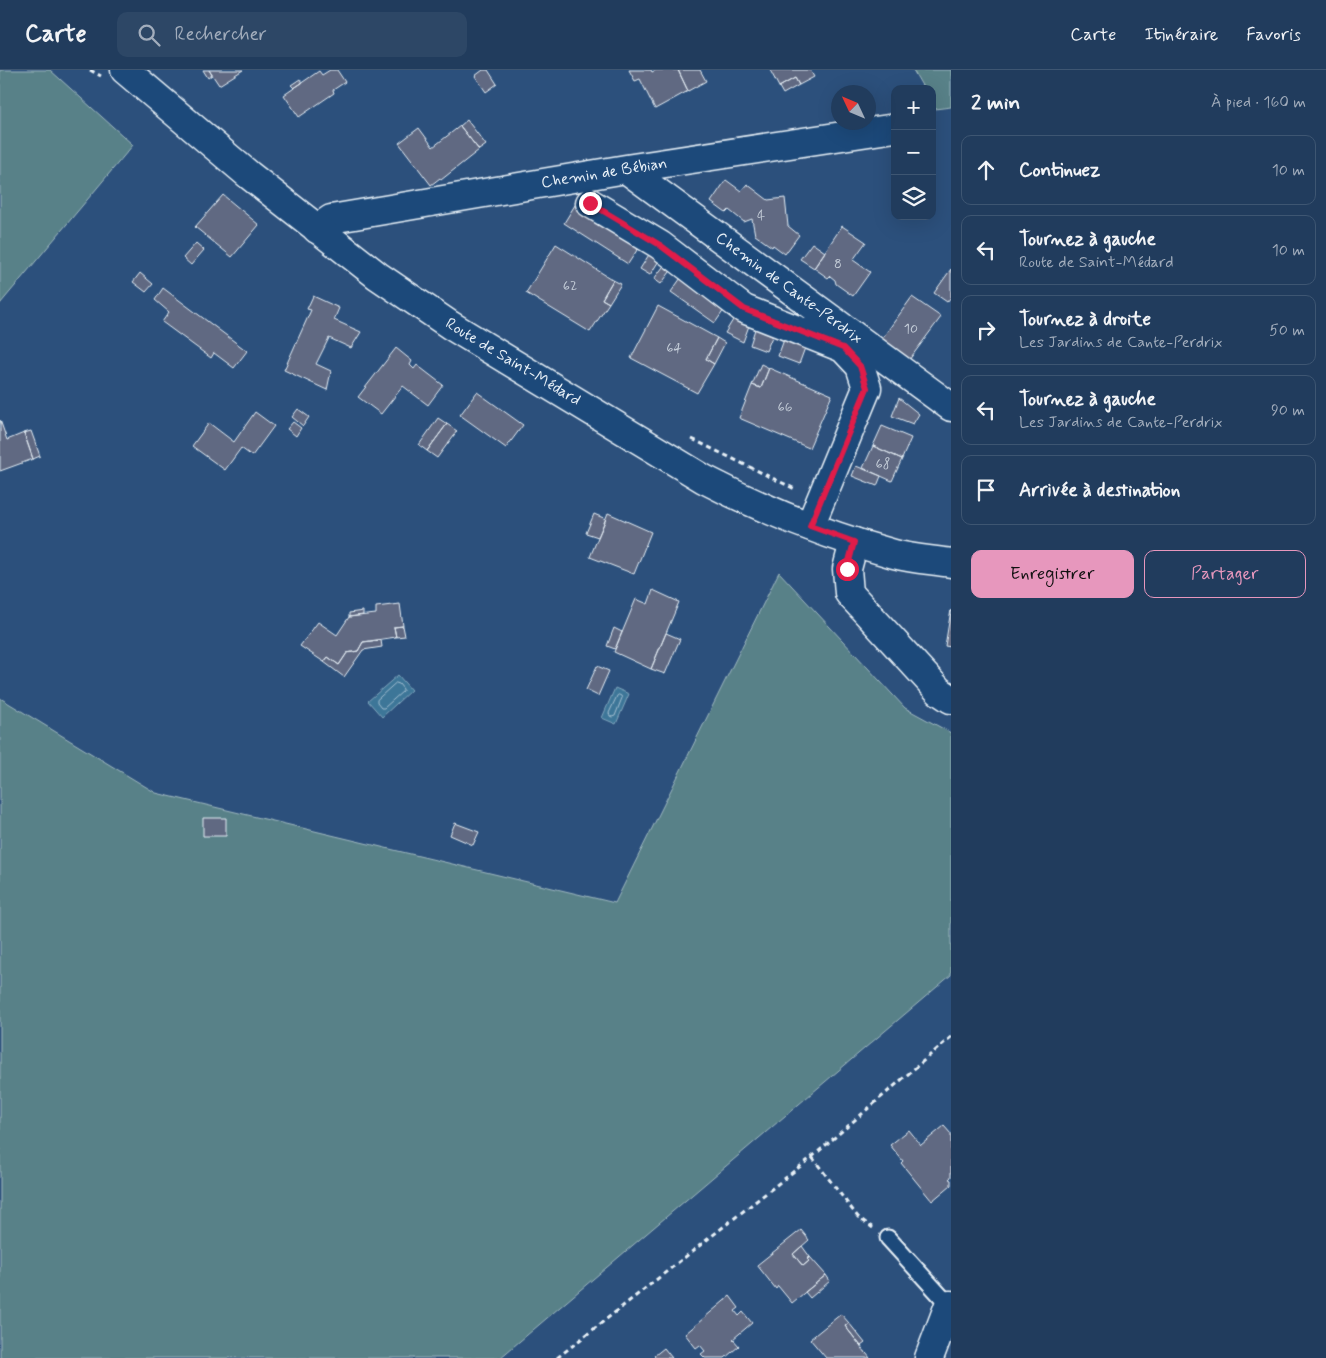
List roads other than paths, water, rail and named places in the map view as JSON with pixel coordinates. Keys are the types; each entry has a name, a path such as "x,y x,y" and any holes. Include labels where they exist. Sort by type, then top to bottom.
{"street":[{"name":"Route de Saint-Médard","path":"125,70 250,175 378,276 450,325 704,479 743,499 815,514 854,542 896,554 951,563"},
{"name":"Chemin de Bébian","path":"317,229 331,218 626,169 891,129"},
{"name":"Chemin de Cante-Perdrix","path":"626,169 951,407"},
{"path":"590,203 660,245 744,309 843,348 860,366 867,388 815,514"},
{"path":"854,542 847,569 849,592 939,691 951,699"},
{"path":"929,1358 950,1305"}],"lane":[{"path":"888,1238 950,1305"}],"water":[{"path":"398,675 411,690 382,717 368,701"},
{"path":"615,688 629,694 616,724 602,718"}]}
